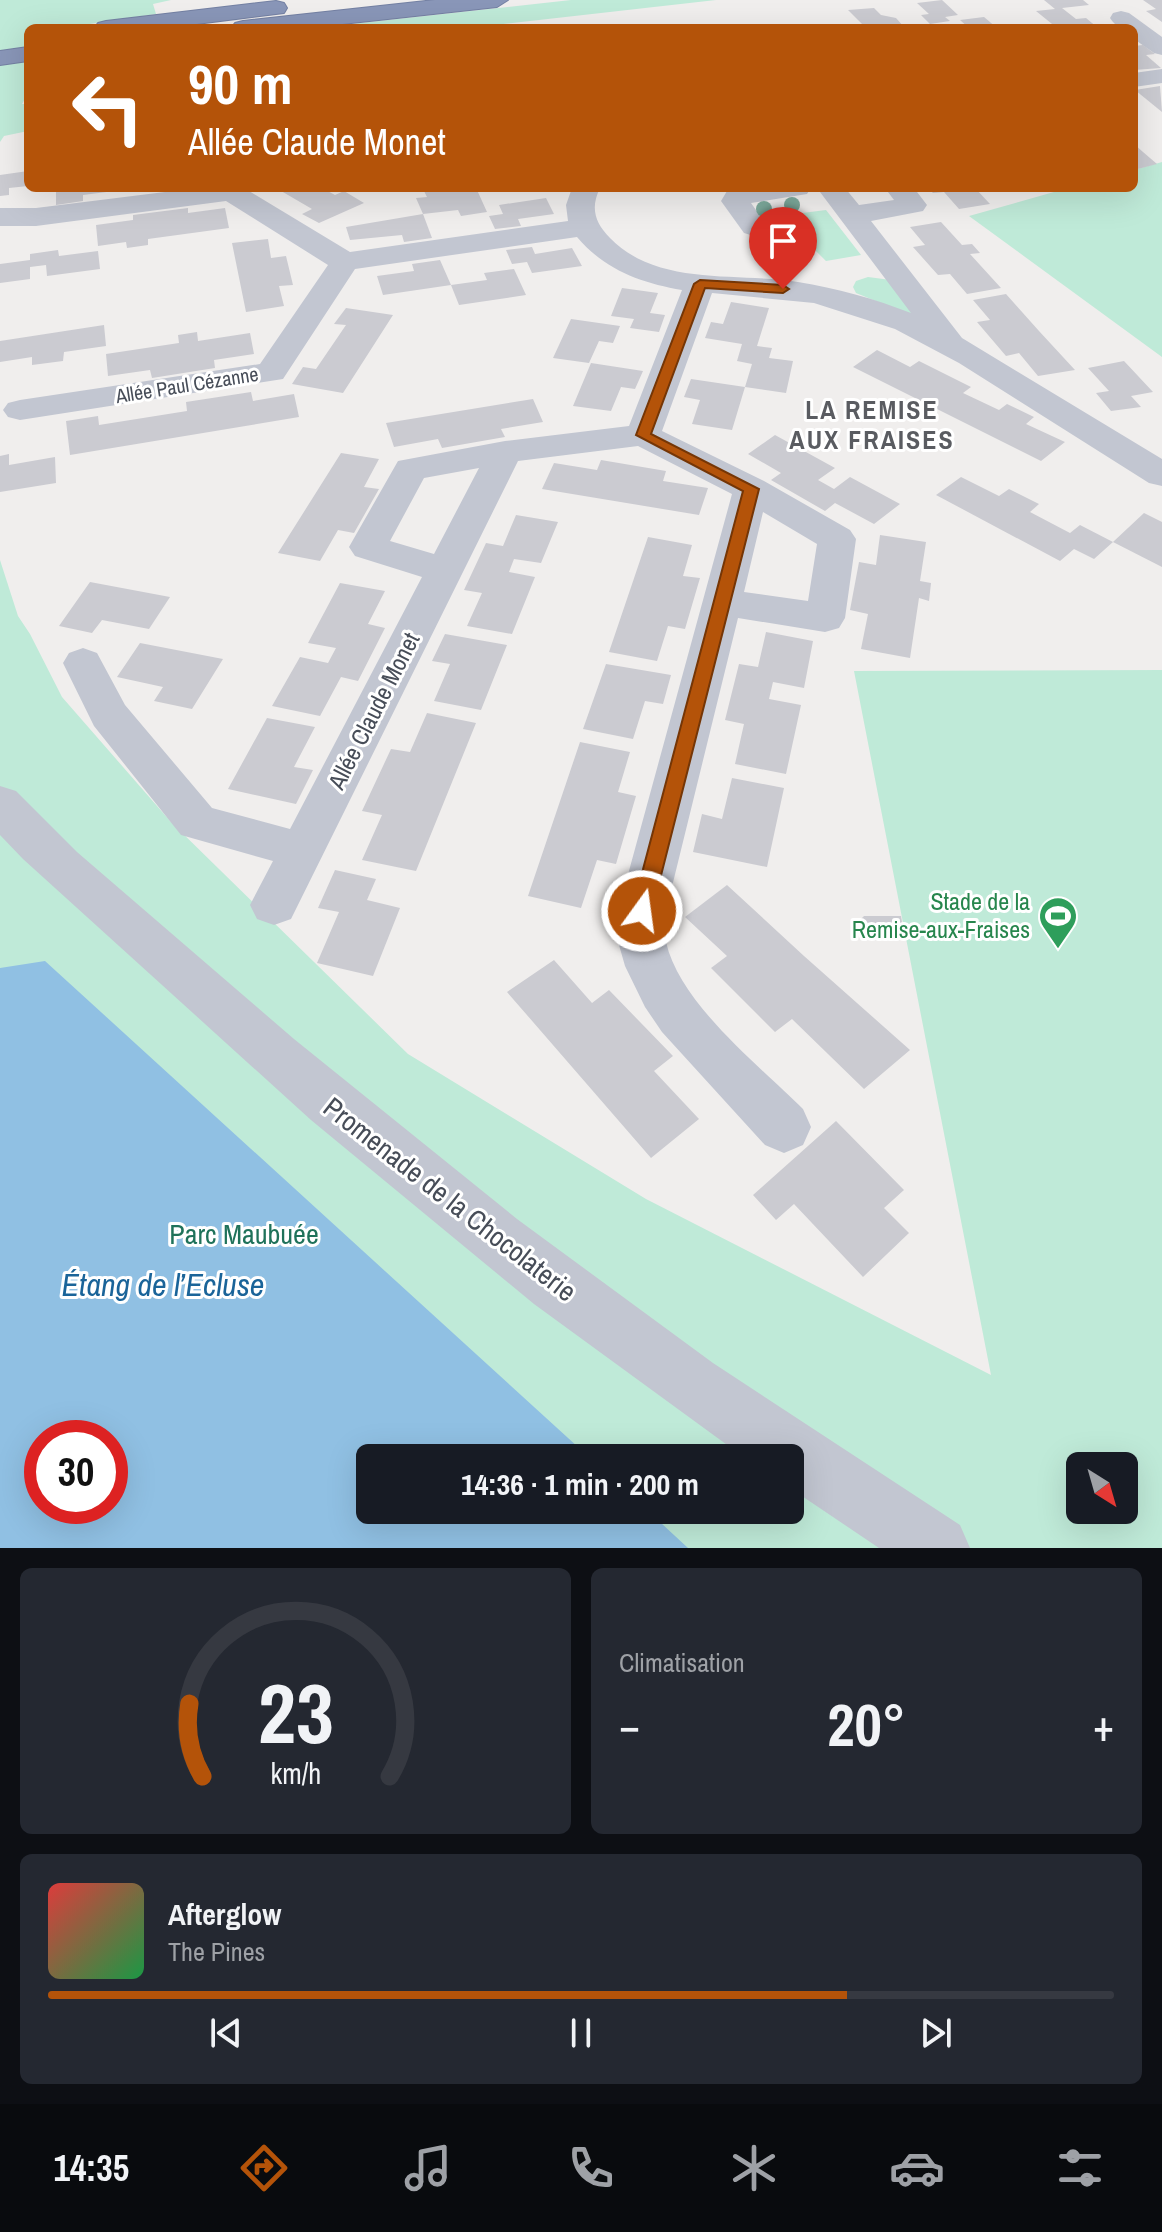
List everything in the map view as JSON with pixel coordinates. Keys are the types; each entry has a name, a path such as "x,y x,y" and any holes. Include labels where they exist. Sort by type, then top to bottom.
{"highway":[{"path":"140,24 342,0"},
{"path":"279,24 497,0"},
{"path":"0,41 24,38"},
{"path":"0,58 24,55"}],"street":[{"path":"1121,18 1129,24"},
{"path":"1138,30 1162,48"},
{"path":"1138,79 1162,76"},
{"path":"0,217 36,217 231,192 345,262 585,227"},
{"path":"585,192 580,211 585,227 594,240 621,260 651,273 700,284 783,289 863,307 951,344 1162,475"},
{"path":"754,227 735,201 737,197 770,192"},
{"path":"834,192 853,215 871,271 951,344"},
{"path":"853,215 913,205 902,192"},
{"name":"Allée Paul Cézanne","path":"20,410 271,372 345,262"},
{"path":"783,289 871,271"},
{"path":"643,435 700,284"},
{"path":"446,571 368,547 411,469 505,452 643,435 751,489 837,539 825,618 723,602"},
{"name":"Allée Claude Monet","path":"274,905 505,452"},
{"path":"751,489 642,911 642,942 651,972 682,1018 784,1127"},
{"path":"83,663 109,715 197,822 302,851"},
{"name":"Promenade de la Chocolaterie","path":"0,804 26,835 113,908 325,1100 467,1216 612,1327 757,1429 937,1548"}],"green space":[{"path":"0,0 171,0 153,4 156,14 90,24 24,24 24,132 4,136 0,142"},
{"path":"571,0 716,0 503,24 352,24"},
{"path":"1162,162 1162,357 969,216 1054,192 1138,192 1138,169"},
{"path":"826,210 861,255 826,261 814,249 787,253 763,218"},
{"path":"868,277 891,280 912,313 856,293 853,287 856,281"},
{"name":"Parc Maubuée","path":"0,560 18,616 62,697 171,822 408,1054 646,1199 991,1375 854,671 1162,670 1162,1548 0,1548"}],"water":[{"name":"Étang de l’Ecluse","path":"45,961 575,1444 356,1444 356,1524 662,1524 688,1548 0,1548 0,968"}],"building":[{"path":"942,0 958,15 945,17 950,21 930,24 921,15 929,14 917,3"},
{"path":"1044,0 1083,0 1089,5 1062,8 1076,19 1086,18 1093,24 1052,24 1036,11 1055,9"},
{"path":"1143,0 1162,0 1162,22 1146,11 1156,9"},
{"path":"874,8 881,15 896,18 901,24 862,24 848,10"},
{"path":"984,17 992,24 964,24 960,20"},
{"path":"1143,45 1155,54 1146,55 1161,68 1138,70 1138,46"},
{"path":"1160,86 1162,112 1138,92 1138,90"},
{"path":"1138,148 1143,152 1157,164 1138,169"},
{"path":"24,172 24,186 9,188 9,195 0,196 0,175"},
{"path":"56,192 106,192 83,195 83,201 56,205"},
{"path":"283,192 329,192 335,195 346,192 364,203 319,223 302,214 312,209"},
{"path":"424,192 478,192 487,212 461,216 458,210 423,214 416,198 427,197"},
{"path":"944,192 979,192 990,204 959,209"},
{"path":"546,198 554,214 518,219 521,226 495,229 489,216 503,214 499,205"},
{"path":"188,208 188,213 225,208 229,228 148,239 148,245 127,248 126,242 98,246 96,225 133,220 133,215"},
{"path":"423,214 432,238 404,242 402,235 350,240 346,227"},
{"path":"941,222 962,245 972,244 980,253 970,254 1001,288 967,294 950,274 938,275 913,247 925,245 910,227"},
{"path":"763,230 776,246 761,248 757,243 763,242 755,241 749,232"},
{"path":"268,239 271,258 286,256 293,285 279,286 284,306 246,312 232,243"},
{"path":"532,247 535,254 572,248 582,266 532,273 527,262 512,264 506,250"},
{"path":"58,250 59,256 98,251 100,269 47,276 46,265 30,267 30,279 0,283 0,264 30,260 30,254"},
{"path":"440,260 451,285 383,295 377,276 414,271 412,264"},
{"path":"514,269 526,295 459,305 451,285 487,280 484,273"},
{"path":"622,288 658,293 650,313 665,315 659,332 630,328 634,319 611,316"},
{"path":"1006,294 1075,370 1038,376 1019,353 1006,356 977,322 990,320 973,300"},
{"path":"731,302 769,308 757,346 772,348 769,358 793,361 786,393 745,387 752,364 737,361 742,344 705,338 711,322 723,324"},
{"path":"346,308 393,315 343,393 292,384 303,367 316,369 346,325 334,324"},
{"path":"571,319 620,326 613,343 599,341 589,363 553,358"},
{"path":"104,325 106,346 64,352 63,361 32,365 32,357 0,362 0,341"},
{"path":"197,332 198,341 250,333 254,354 214,360 215,368 152,378 150,370 108,376 106,354 179,343 178,335"},
{"path":"877,350 910,367 919,361 971,387 963,393 999,410 1007,404 1034,417 1026,424 1065,442 1041,461 853,367"},
{"path":"1124,361 1153,392 1131,396 1141,407 1111,411 1096,393 1109,391 1088,368"},
{"path":"591,363 643,371 635,389 621,387 611,411 573,406"},
{"path":"691,379 745,387 732,430 692,424 700,400 684,397"},
{"path":"251,392 253,401 294,394 299,417 70,455 66,421 98,416 99,425 187,411 186,402"},
{"path":"533,399 543,422 501,429 505,437 442,448 438,439 394,447 386,423"},
{"path":"775,435 835,468 818,480 834,489 850,477 900,504 874,524 835,503 825,511 771,480 781,473 748,454"},
{"path":"341,453 379,459 364,487 379,489 354,533 338,530 320,561 278,553"},
{"path":"9,454 9,465 55,457 56,483 0,492 0,456"},
{"path":"601,460 666,471 663,481 708,488 699,515 542,489 554,463 597,470"},
{"path":"961,477 999,496 1009,489 1039,504 1030,512 1070,533 1080,525 1113,542 1094,559 1074,549 1060,561 936,495"},
{"path":"1144,513 1162,522 1162,567 1113,542"},
{"path":"516,515 558,522 541,563 514,559 509,572 535,577 512,634 467,626 482,593 464,590 486,543 503,546"},
{"path":"880,535 926,542 920,581 931,583 929,601 919,598 910,658 861,649 868,614 850,610 859,562 876,565"},
{"path":"648,537 692,545 683,576 700,578 685,629 668,626 657,661 609,652"},
{"path":"90,582 170,597 149,629 102,620 92,633 59,626"},
{"path":"340,583 385,591 368,624 385,628 358,681 341,677 320,716 272,706 300,657 328,663 336,648 308,643"},
{"path":"766,632 813,641 804,688 773,682 769,699 801,705 786,774 735,764 744,724 725,720 739,664 758,667"},
{"path":"445,634 507,645 481,710 434,701 450,664 432,661"},
{"path":"140,643 223,659 192,709 154,701 163,687 117,677"},
{"path":"606,664 671,675 663,704 645,701 633,739 583,729"},
{"path":"427,713 476,723 416,871 362,860 382,815 362,811 391,749 410,752"},
{"path":"267,718 315,727 294,767 313,770 296,804 228,789"},
{"path":"580,742 630,752 618,792 636,796 616,864 597,860 581,908 528,896"},
{"path":"732,778 784,788 767,867 693,852 702,814 722,819"},
{"path":"335,870 376,879 367,900 400,908 373,976 317,963 339,912 318,908"},
{"path":"727,885 910,1050 864,1089 792,1019 775,1032 711,968 727,956 685,917"},
{"path":"864,916 901,916 903,928 858,928 858,922"},
{"path":"554,960 592,1003 609,990 673,1056 654,1071 699,1119 651,1158 507,992"},
{"path":"836,1121 904,1190 884,1208 909,1233 863,1277 794,1204 776,1220 753,1195"}],"place":[{"name":"Stade de la Remise-aux-Fraises","path":"1058,950"}],"district":[{"name":"LA REMISE AUX FRAISES","path":"872,425"}],"route":[{"path":"642,911 751,489 643,435 700,284 783,289"}]}
